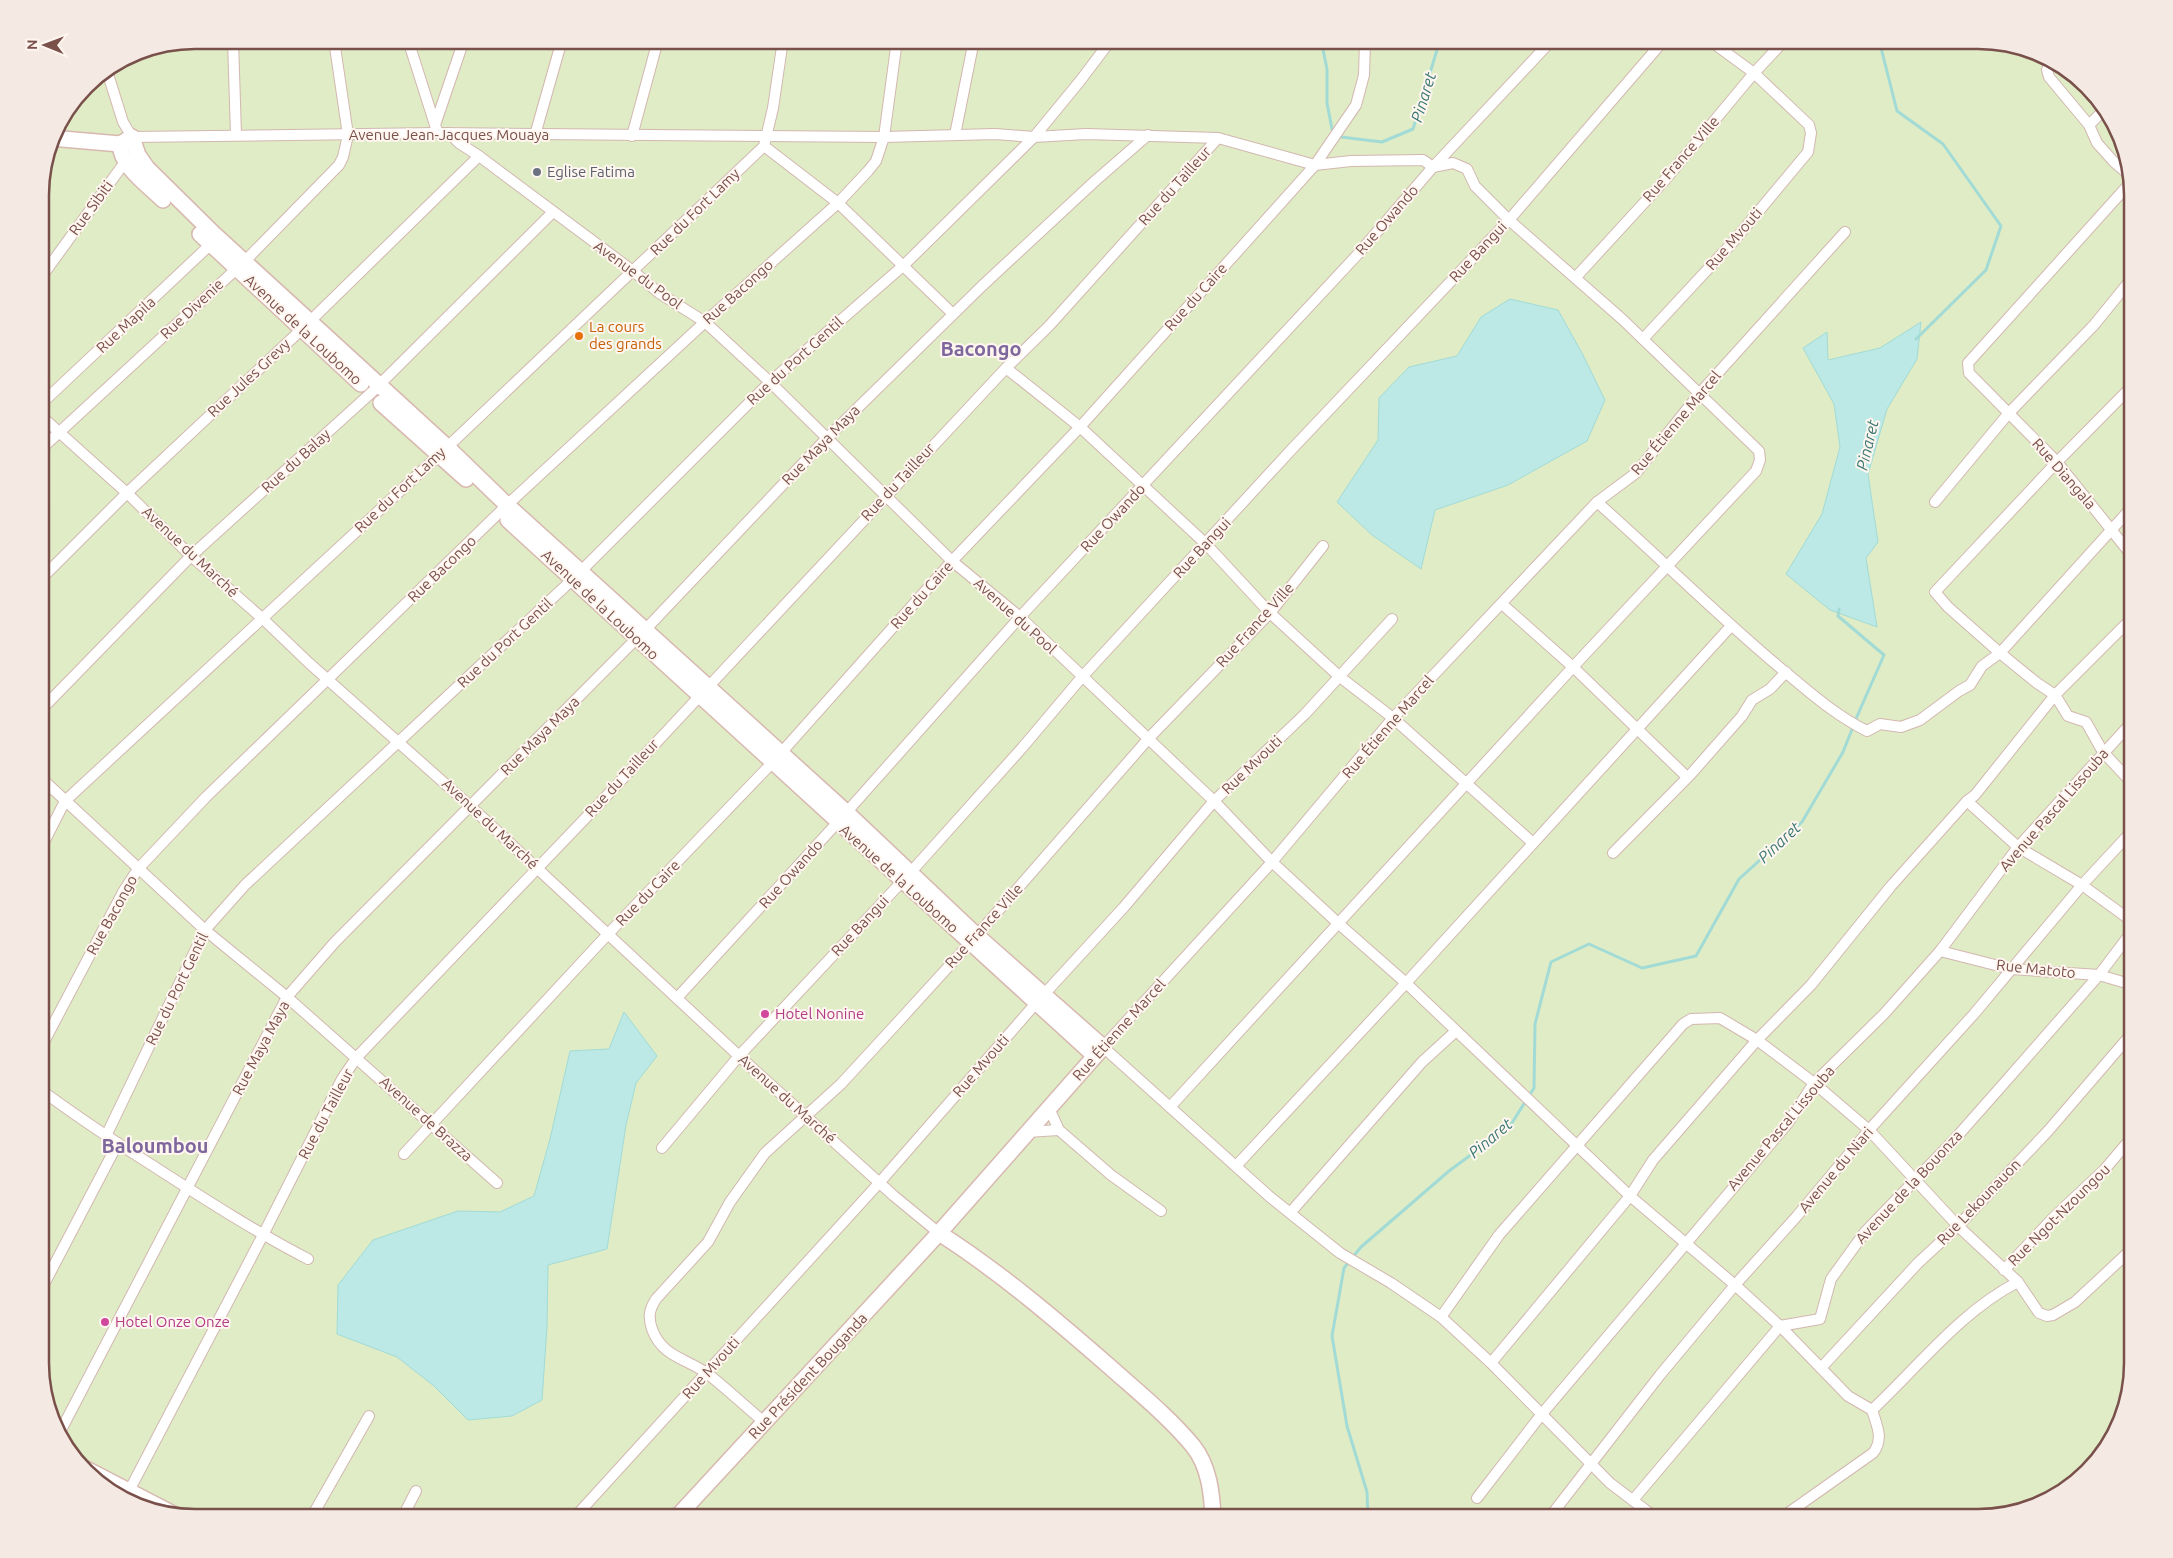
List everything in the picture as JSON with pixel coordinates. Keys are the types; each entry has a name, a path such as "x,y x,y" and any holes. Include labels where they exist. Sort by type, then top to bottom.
{"street":[{"path":"233,49 236,135"},
{"path":"335,49 348,135"},
{"path":"411,49 437,129"},
{"path":"437,129 461,49"},
{"path":"535,135 559,49"},
{"path":"632,136 656,49"},
{"path":"782,49 773,108 765,140 838,203 953,314"},
{"name":"Rue Bacongo","path":"49,1027 123,892 138,869 206,797 504,509 705,322 838,203 876,161 884,137 896,49"},
{"path":"955,135 972,49"},
{"name":"Rue du Port Gentil","path":"106,1136 205,930 245,885 577,575 770,382 904,265 1034,137 1104,49"},
{"name":"Rue du Caire","path":"404,1154 608,934 777,758 952,561 1080,427 1315,165 1356,105 1364,75 1365,49"},
{"name":"Rue Owando","path":"677,998 842,818 1020,617 1351,261 1433,167 1544,49"},
{"name":"Rue Bangui","path":"662,1148 739,1056 906,877 1022,748 1082,677 1509,220 1656,49"},
{"path":"1721,49 1754,73"},
{"name":"Rue France Ville","path":"1576,277 1665,180 1754,73 1777,49"},
{"path":"2048,67 2047,70 2049,77 2089,125 2097,143 2121,168"},
{"name":"Rue Mvouti","path":"1643,338 1733,242 1808,152 1811,133 1809,125 1754,73"},
{"path":"109,77 123,122 126,140 120,152 125,162"},
{"path":"2089,125 2100,114"},
{"name":"Avenue Jean-Jacques Mouaya","path":"126,140 236,135 348,135 437,129 449,134 765,140 995,134 1034,137 1086,134 1148,135 1218,138 1315,165"},
{"name":"Avenue du Pool","path":"449,134 633,271 659,293 705,322 770,382 952,561 1020,617 1214,801 1272,862 1406,983 1577,1147 1630,1196 1686,1242 1780,1326 1848,1396 1872,1410"},
{"name":"Rue Divenie","path":"49,441 241,265 331,175 343,157 348,135"},
{"name":"Rue Maya Maya","path":"63,1426 287,997 335,942 641,634 827,438 953,314 1088,188 1148,135"},
{"path":"60,138 126,140"},
{"name":"Rue du Tailleur","path":"128,1491 263,1236 342,1079 357,1057 536,867 598,805 1006,368 1049,326 1218,138"},
{"name":"Avenue de la Loubomo","path":"126,140 159,181 241,265 504,509 1099,1052"},
{"name":"Rue du Fort Lamy","path":"49,832 65,801 443,451 633,271 765,140"},
{"name":"Rue Jules Grevy","path":"49,571 127,493 306,325 479,156"},
{"path":"1170,1107 1573,667 1756,471 1760,460 1759,451 1643,338 1576,277 1509,220 1475,186 1467,169 1453,163 1433,167 1423,160 1351,161 1315,165"},
{"name":"Avenue de la Loubomo","path":"125,162 211,244 241,265"},
{"name":"Rue Sibiti","path":"49,267 125,162"},
{"name":"Rue Diangala","path":"2124,190 1974,354 1968,363 1969,373 2057,462 2124,546"},
{"name":"Rue du Balay","path":"49,702 191,556 375,390 553,212"},
{"name":"Rue Étienne Marcel","path":"939,1233 1099,1052 1272,862 1393,718 1597,502 1636,473 1699,394 1845,232"},
{"name":"Rue Mapila","path":"49,397 211,244"},
{"path":"1934,502 2008,414 2094,325 2124,288"},
{"path":"1006,368 1080,427 1143,485 1206,544 1270,613 1340,677 1393,718 1533,843"},
{"path":"2124,394 1934,592 1948,607 2000,653 2055,695 2068,716 2086,722 2103,752 2124,774"},
{"name":"Avenue du Marché","path":"49,424 127,493 191,556 262,618 327,680 469,805 739,1056 939,1233"},
{"path":"1597,502 1669,566 1731,626 1820,702 1844,720 1867,731 1880,724 1901,727 1920,720 1959,691 1970,686 1982,666 2000,653 2124,516"},
{"name":"Rue France Ville","path":"706,1373 675,1356 656,1341 649,1317 650,1308 708,1242 730,1202 765,1153 841,1084 973,939 1149,738 1270,613 1323,546"},
{"path":"1502,604 1573,667 1686,777"},
{"name":"Rue Mvouti","path":"582,1509 880,1182 1041,998 1124,907 1214,801 1305,714 1392,619"},
{"path":"1236,1166 1406,983 1731,626"},
{"path":"1491,1363 1630,1196 1653,1160 1757,1040 1811,985 1891,886 1967,801 1975,795 2055,695 2124,626"},
{"path":"1613,853 1742,716 1752,700 1770,689 1786,672"},
{"name":"Avenue Pascal Lissouba","path":"1477,1498 1541,1415 1788,1123 1814,1083 1884,1014 1940,952 2018,847 2124,730"},
{"name":"Avenue de Brazza","path":"49,786 205,930 357,1057 497,1183"},
{"path":"1967,801 2018,847 2082,885 2124,915"},
{"name":"Avenue du Niari","path":"1556,1509 1660,1376 1735,1285 1797,1216 1869,1130 1974,1014 2082,885 2124,840"},
{"name":"Avenue de la Bouonza","path":"1780,1326 1820,1319 1831,1280 1865,1232 1915,1178 1953,1141 2099,975 2124,942"},
{"name":"Rue Matoto","path":"1940,952 2010,969 2099,975 2124,982"},
{"path":"1441,1317 1499,1235 1683,1024 1691,1019 1720,1018 1757,1040 1814,1083 1869,1130 1958,1226 2018,1282 2039,1313 2047,1316 2053,1315 2075,1302 2124,1256"},
{"path":"1290,1213 1422,1062 1456,1031"},
{"name":"Rue Lekounauon","path":"1821,1368 1918,1263 1958,1226 2048,1131 2124,1042"},
{"path":"1099,1052 1119,1060 1236,1166 1340,1253 1391,1283 1441,1317 1491,1363 1590,1464 1633,1500 1640,1509"},
{"path":"49,1095 106,1136 187,1188 263,1236 308,1259"},
{"path":"1049,1108 1059,1130 1110,1175 1161,1211"},
{"path":"1028,1132 1059,1130"},
{"path":"49,1275 118,1143"},
{"name":"Rue Ngot-Nzoungou","path":"2004,1270 2053,1218 2105,1169 2124,1147"},
{"path":"939,1233 994,1270 1080,1341 1170,1422 1193,1446 1207,1473 1213,1509"},
{"name":"Rue Président Bouganda","path":"684,1509 939,1233"},
{"path":"1794,1509 1873,1453 1878,1446 1880,1436 1872,1410 1967,1316 1999,1292 2018,1282"},
{"path":"1633,1500 1780,1326"},
{"path":"706,1373 764,1422"},
{"path":"317,1509 369,1416"},
{"path":"109,1481 146,1500"},
{"path":"407,1509 416,1491"}],"green space":[{"path":"185,49 1988,49 2025,57 2051,68 2067,79 2088,99 2100,114 2109,130 2121,166 2124,185 2124,1373 2116,1410 2105,1436 2094,1452 2074,1473 2059,1485 2043,1494 2007,1506 1988,1509 185,1509 148,1501 122,1490 106,1479 85,1459 68,1436 54,1401 49,1373 49,185 54,157 68,122 79,106 99,85 122,68 139,60 157,54"}],"water":[{"path":"1510,299 1558,310 1605,400 1587,441 1508,485 1435,510 1421,569 1372,535 1337,502 1378,440 1379,398 1409,367 1457,356 1481,317"},
{"path":"1921,322 1917,359 1887,409 1868,474 1878,542 1866,558 1877,627 1830,610 1786,574 1822,514 1840,447 1834,404 1803,348 1827,332 1828,360 1880,348"},
{"path":"624,1012 657,1056 636,1083 626,1125 607,1249 548,1265 547,1327 542,1400 512,1416 468,1420 434,1386 397,1357 337,1334 338,1285 373,1240 458,1211 500,1212 534,1196 550,1139 570,1051 609,1049"}],"waterway":[{"name":"Pinaret","path":"1323,49 1327,69 1327,103 1332,129 1341,137 1382,142 1413,129 1437,49"},
{"name":"Pinaret","path":"1881,49 1897,111 1943,144 2001,226 1986,270 1916,339"},
{"name":"Pinaret","path":"1839,609 1838,616 1884,655 1855,721"},
{"name":"Pinaret","path":"1368,1509 1367,1492 1347,1426 1332,1336 1344,1268 1361,1247 1449,1171 1510,1126 1534,1088 1535,1024 1551,962 1589,944 1642,968 1696,956 1739,879 1802,822 1843,752 1853,727"}],"place":[{"name":"Eglise Fatima","path":"537,172"},
{"name":"La cours des grands","path":"579,336"},
{"name":"Hotel Nonine","path":"765,1014"},
{"name":"Hotel Onze Onze","path":"105,1322"}],"district":[{"name":"Bacongo","path":"981,349"},
{"name":"Baloumbou","path":"155,1146"}]}
